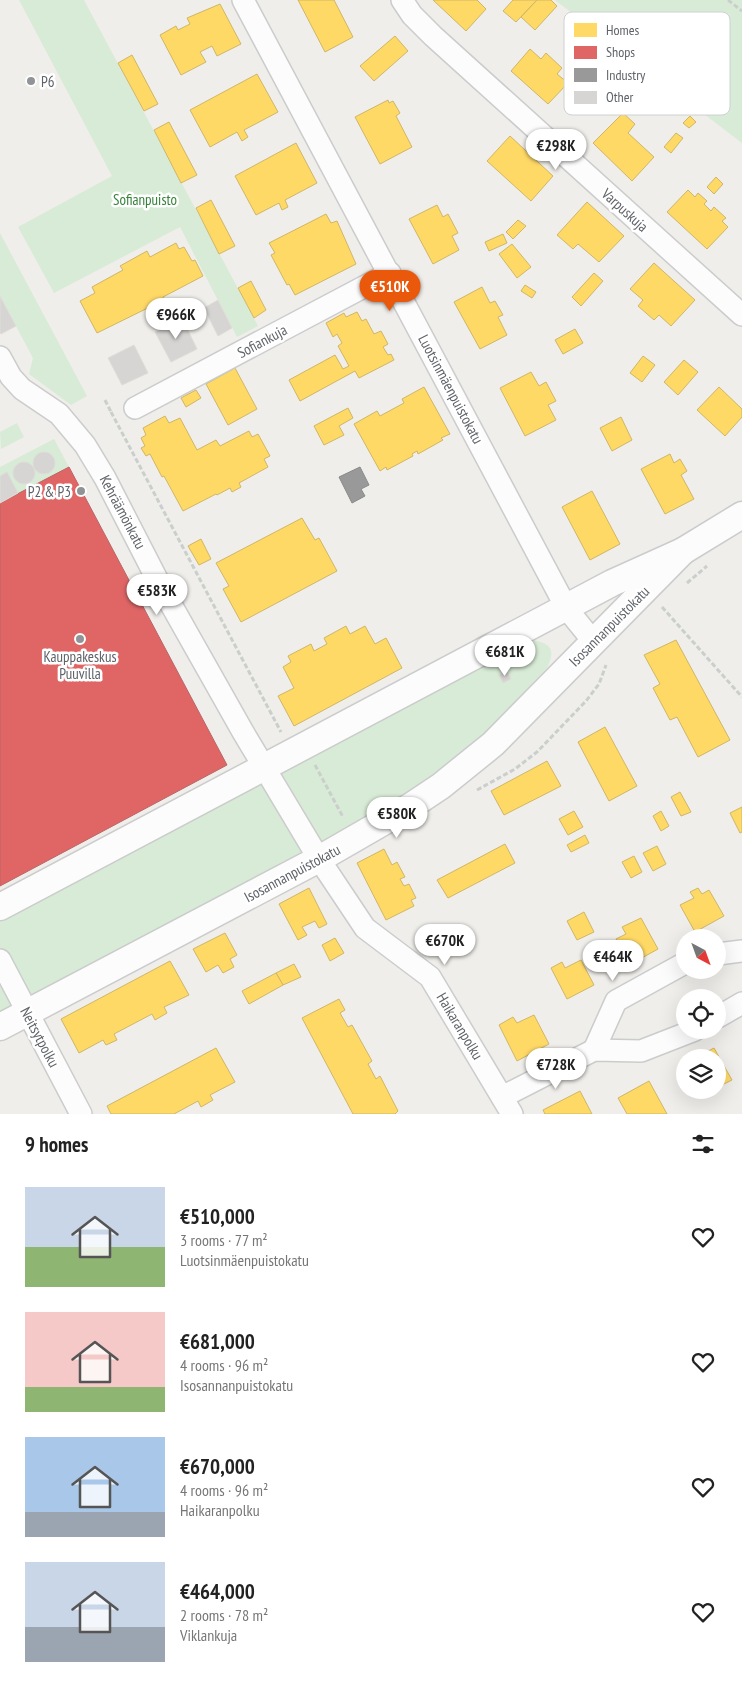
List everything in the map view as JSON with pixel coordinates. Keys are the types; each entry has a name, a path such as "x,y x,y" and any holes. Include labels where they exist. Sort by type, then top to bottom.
{"street":[{"name":"Luotsinmäenpuistokatu","path":"244,0 567,608 592,641"},
{"name":"Varpuskuja","path":"402,0 412,15 433,36 742,315"},
{"name":"Sofiankuja","path":"135,408 390,274"},
{"name":"Kehräämönkatu","path":"0,358 22,389 59,414 85,445 106,478 160,585 320,859"},
{"name":"Isosannanpuistokatu","path":"0,907 612,583 683,551 742,515"},
{"name":"Isosannanpuistokatu","path":"0,1027 320,859 411,806 468,766 493,744 592,641 683,551"},
{"name":"Haikaranpolku","path":"320,859 365,928 430,977 507,1106"},
{"path":"726,953 742,951"},
{"name":"Neitsytpolku","path":"0,960 81,1114"},
{"path":"507,1106 594,1050 616,1001 676,968"},
{"path":"726,1012 742,1003"},
{"path":"594,1050 641,1051 676,1037"}],"path":[{"path":"728,0 742,11"},
{"path":"111,412 284,738 305,745 354,840"},
{"path":"682,588 710,564"},
{"path":"669,600 662,606 742,697"}],"green space":[{"name":"Sofianpuisto","path":"19,0 84,0 258,326 237,337 180,227 54,293 18,227 112,176"},
{"path":"555,0 742,0 742,143 705,115 730,115 730,12 571,12"},
{"path":"0,233 87,396 71,405 29,374 33,358 0,296"},
{"path":"17,423 24,437 1,449 0,432"},
{"path":"54,439 69,467 0,503 0,467"},
{"path":"532,640 544,643 550,648 551,656 547,668 469,751 405,799 0,1014 0,921 517,646"}],"building: Homes":[{"path":"298,0 334,0 353,37 325,52"},
{"path":"433,0 477,0 486,9 466,31"},
{"path":"513,0 537,0 516,22 503,11"},
{"path":"537,0 551,0 557,6 535,30 521,17"},
{"path":"220,4 241,44 217,56 212,46 200,52 206,62 181,75 160,35 176,26 178,30 190,24 187,18"},
{"path":"395,36 408,51 374,81 360,66"},
{"path":"530,49 541,59 546,53 562,68 557,74 564,80 564,87 548,104 511,71"},
{"path":"132,55 158,104 144,111 118,63"},
{"path":"257,74 278,112 244,130 248,137 242,141 237,132 210,147 190,110"},
{"path":"388,100 389,103 393,101 400,113 396,116 412,147 380,164 355,117"},
{"path":"621,115 625,115 635,124 628,133 654,157 632,181 593,143"},
{"path":"690,116 696,122 689,128 683,123"},
{"path":"169,122 197,175 181,183 154,130"},
{"path":"676,133 683,138 671,153 664,147"},
{"path":"510,136 553,176 531,201 487,161"},
{"path":"296,143 317,183 285,200 288,207 282,210 279,203 256,215 235,176"},
{"path":"716,177 723,184 714,194 707,187"},
{"path":"688,190 695,197 698,193 707,201 704,204 711,211 714,207 726,218 722,221 728,227 707,249 667,212"},
{"path":"211,200 235,246 219,254 196,208"},
{"path":"587,202 624,236 599,262 578,244 573,249 557,235"},
{"path":"437,205 443,217 448,214 458,233 452,236 459,250 433,264 409,219"},
{"path":"326,214 331,223 337,221 356,264 295,295 289,284 287,285 271,255 275,253 269,243"},
{"path":"518,220 526,226 513,239 506,232"},
{"path":"503,234 507,243 489,251 485,242"},
{"path":"176,243 179,249 184,247 192,261 195,260 203,276 163,297 164,300 97,333 80,301 95,293 92,287 123,270 120,266 147,251 150,257"},
{"path":"512,244 531,267 517,278 499,254"},
{"path":"654,263 695,300 671,326 659,315 654,320 638,306 643,300 630,289"},
{"path":"594,273 603,281 581,306 572,297"},
{"path":"251,281 266,310 254,318 238,288"},
{"path":"525,285 536,292 532,298 521,291"},
{"path":"482,287 490,303 495,301 503,315 498,317 507,335 480,349 454,302"},
{"path":"357,312 362,321 366,319 374,334 381,331 388,344 383,347 388,355 391,354 394,360 359,378 355,371 300,401 289,380 335,355 343,369 349,366 338,346 342,343 337,334 333,337 326,323 344,313 346,317"},
{"path":"575,329 583,343 563,354 555,340"},
{"path":"643,356 655,365 642,382 630,373"},
{"path":"684,360 698,372 678,395 664,382"},
{"path":"235,368 257,409 228,425 206,384"},
{"path":"531,372 539,386 546,382 556,401 548,405 556,420 525,436 500,388"},
{"path":"424,387 450,434 418,454 417,451 412,454 413,456 387,470 386,467 380,471 354,424 377,411 380,416 404,403 402,399"},
{"path":"719,387 742,409 742,417 725,436 697,410"},
{"path":"196,390 201,398 186,407 181,398"},
{"path":"348,408 353,418 339,426 344,435 324,445 314,426"},
{"path":"165,416 169,423 180,418 197,450 216,440 220,446 249,431 252,437 258,434 270,456 264,459 268,467 239,483 241,487 232,492 230,488 183,511 150,454 146,456 141,448 145,446 141,438 146,435 143,428"},
{"path":"621,417 632,440 612,451 600,428"},
{"path":"670,454 674,463 680,459 687,471 681,475 694,499 665,514 641,469"},
{"path":"592,491 620,544 590,560 562,507"},
{"path":"302,518 315,540 319,538 337,571 241,622 223,589 229,586 216,563"},
{"path":"201,539 211,559 199,565 188,546"},
{"path":"346,626 350,634 365,626 375,644 386,638 402,668 294,726 278,696 294,688 283,667 291,662 288,656 311,644 314,651 327,644 324,638"},
{"path":"676,640 730,740 698,757 677,717 670,720 653,688 660,684 644,655"},
{"path":"605,727 637,786 609,801 578,742"},
{"path":"547,761 561,786 504,815 491,791"},
{"path":"680,792 691,812 681,816 671,797"},
{"path":"742,807 742,832 740,833 730,813"},
{"path":"574,811 583,827 568,835 559,819"},
{"path":"661,811 669,826 661,831 653,816"},
{"path":"585,835 589,843 571,852 567,845"},
{"path":"505,844 515,863 448,898 437,880"},
{"path":"657,846 666,864 653,871 643,853"},
{"path":"384,849 392,865 397,862 405,877 400,879 404,886 409,884 416,898 411,900 414,906 386,920 357,863"},
{"path":"634,856 642,872 631,878 622,862"},
{"path":"309,888 327,924 319,928 315,921 302,927 307,935 298,940 279,904"},
{"path":"698,888 702,894 709,890 724,916 700,929 693,929 680,905 694,898 690,892"},
{"path":"584,912 594,932 577,940 567,921"},
{"path":"641,918 658,949 629,965 616,939 626,934 622,927"},
{"path":"225,933 237,955 230,959 234,967 223,973 218,965 206,972 193,949"},
{"path":"335,938 344,953 330,961 322,945"},
{"path":"581,960 594,985 567,999 551,968 562,962 565,968"},
{"path":"170,961 189,995 164,1007 167,1013 155,1020 152,1014 114,1034 117,1040 106,1045 103,1040 79,1053 61,1019"},
{"path":"294,964 301,977 283,985 276,973"},
{"path":"276,973 283,985 249,1004 242,991"},
{"path":"339,999 345,1010 340,1013 348,1027 352,1025 372,1061 368,1064 376,1079 380,1076 398,1111 395,1114 353,1114 302,1018"},
{"path":"534,1015 549,1044 517,1061 499,1025 513,1017 517,1023"},
{"path":"216,1048 235,1082 210,1095 213,1100 201,1107 198,1101 174,1114 111,1114 107,1106"},
{"path":"726,1069 732,1080 726,1083"},
{"path":"649,1081 667,1114 627,1114 618,1098"},
{"path":"580,1091 592,1114 545,1114 543,1110"}],"building: Shops":[{"name":"Kauppakeskus Puuvilla","path":"69,467 227,765 0,886 0,503"}],"building: Industry":[{"path":"360,467 369,485 361,489 365,496 352,503 339,477"}],"building: Other":[{"path":"0,296 16,326 1,334 0,333"},
{"path":"218,300 232,328 218,336 204,308"},
{"path":"182,318 197,349 171,362 155,332"},
{"path":"134,345 148,373 122,385 108,358"},
{"path":"44,452 52,455 55,463 52,471 44,474 36,471 33,463 36,455"},
{"path":"24,462 32,465 35,473 32,481 24,484 16,481 13,473 16,465"},
{"path":"7,472 18,493 0,503 0,476"},
{"path":"507,671 511,679 503,683 499,675"}],"place":[{"name":"P6","path":"31,81"},
{"name":"P2 & P3","path":"81,491"},
{"name":"Kauppakeskus Puuvilla","path":"80,639"}]}
